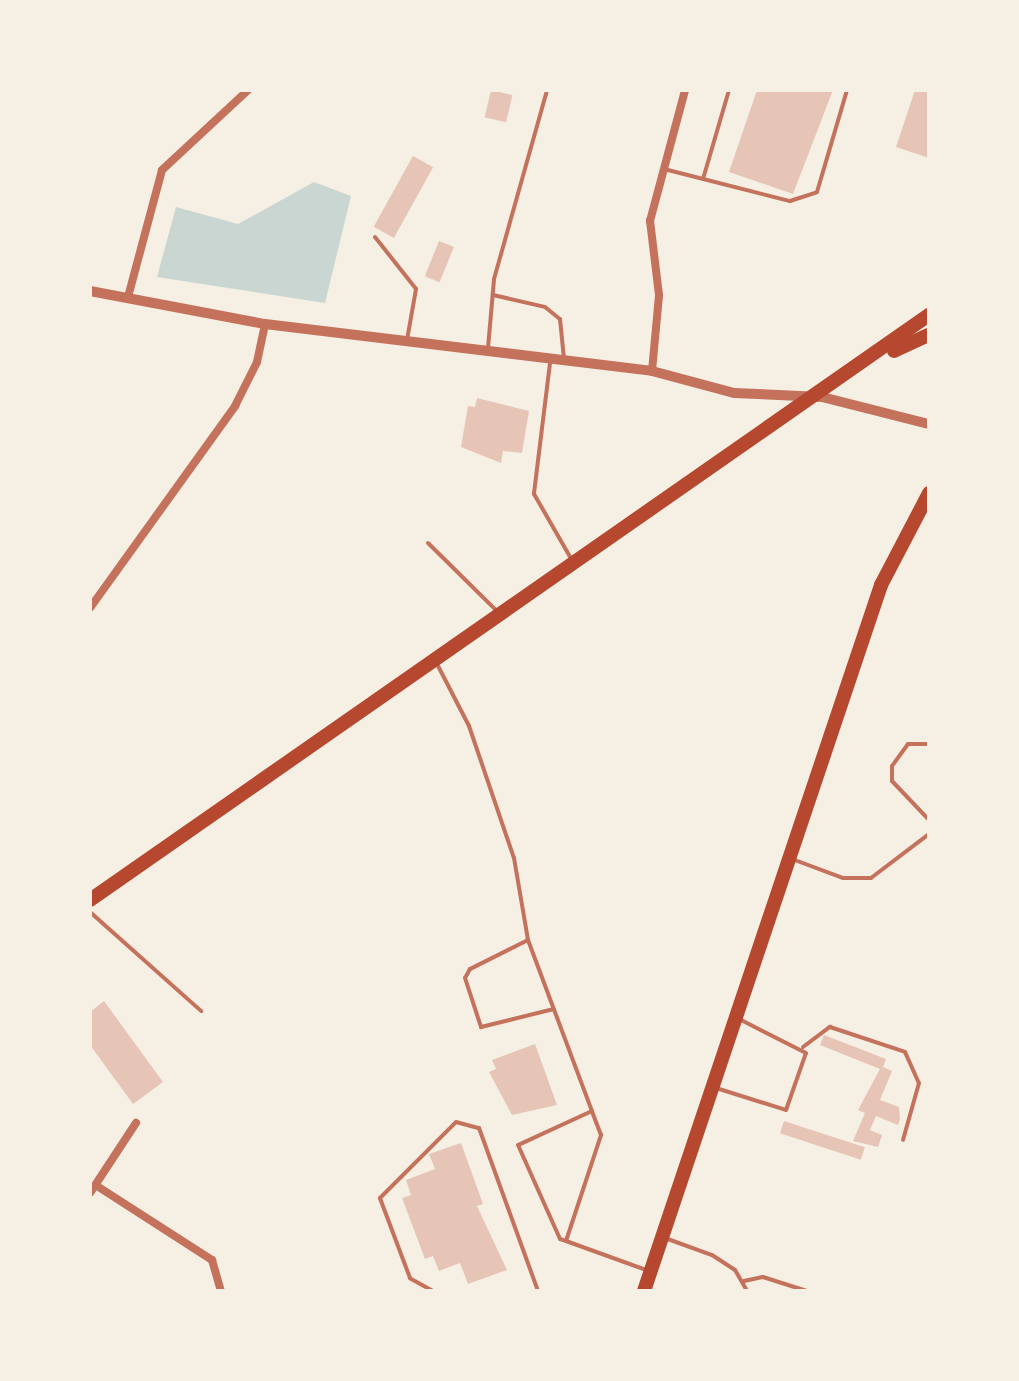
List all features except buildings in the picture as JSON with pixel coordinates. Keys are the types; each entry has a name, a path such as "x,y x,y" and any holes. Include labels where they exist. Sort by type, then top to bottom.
{"main road":[{"path":"90,900 822,397 929,315"},
{"path":"855,372 929,335"},
{"path":"644,1291 881,585 929,493"}],"street":[{"path":"128,297 162,170 248,90"},
{"path":"652,371 659,295 650,221 685,90"},
{"path":"90,291 265,324 564,365 652,371 734,393 822,397 929,424"},
{"path":"90,608 123,572 235,406 257,362 265,324"},
{"path":"90,1193 136,1123"},
{"path":"97,1186 212,1260 221,1291"}],"lane":[{"path":"488,354 493,295 547,90"},
{"path":"703,179 729,90"},
{"path":"664,169 790,201 817,192 847,90"},
{"path":"375,237 416,289 407,343"},
{"path":"493,295 545,307 560,319 564,365"},
{"path":"550,363 534,494 575,566"},
{"path":"428,543 502,617"},
{"path":"436,662 469,726 514,858 528,940 601,1135 566,1241"},
{"path":"929,744 908,744 892,766 892,781 929,820"},
{"path":"790,858 843,878 871,878 929,834"},
{"path":"90,912 201,1011"},
{"path":"528,940 470,969 465,978 481,1027 554,1009"},
{"path":"736,1018 803,1047"},
{"path":"713,1087 786,1110 803,1047 830,1027 905,1052 919,1083 903,1140"},
{"path":"592,1111 518,1145 555,1234 566,1241 651,1272"},
{"path":"433,1291 410,1278 380,1198 456,1122 479,1128 538,1291"},
{"path":"663,1237 712,1255 742,1281 747,1291"},
{"path":"742,1281 763,1277 807,1291"}],"shaded area":[{"path":"314,182 351,196 325,303 157,277 176,207 238,224"}]}
